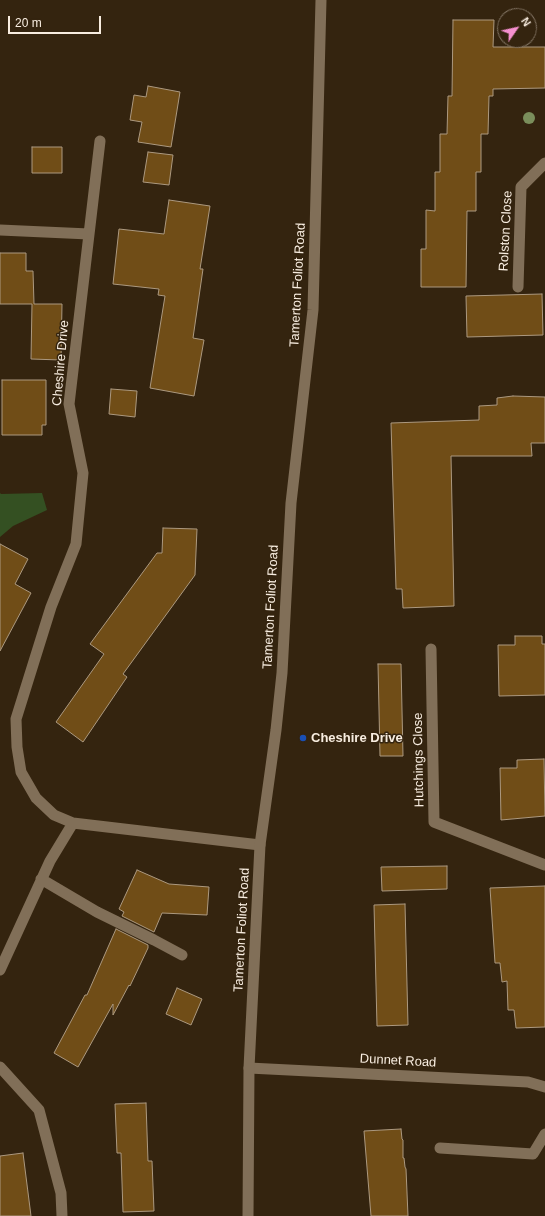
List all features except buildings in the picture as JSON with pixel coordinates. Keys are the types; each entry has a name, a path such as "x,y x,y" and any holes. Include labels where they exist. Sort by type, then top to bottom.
{"street":[{"name":"Tamerton Foliot Road","path":"248,1216 249,1068 260,845 276,730 282,673 291,503 313,310 321,0"},
{"name":"Cheshire Drive","path":"100,141 69,404 83,473 76,544 51,607 16,719 17,746 21,772 36,798 54,815 73,823 260,845"},
{"name":"Rolston Close","path":"518,287 521,187 545,163"},
{"path":"0,230 89,234"},
{"name":"Hutchings Close","path":"431,649 434,822 545,865"},
{"path":"0,970 41,879 73,823"},
{"path":"41,879 97,912 182,955"},
{"path":"0,1067 39,1110 61,1193 62,1216"},
{"name":"Dunnet Road","path":"249,1068 528,1082 545,1086"},
{"path":"440,1148 533,1154 545,1134"}],"green space":[{"path":"0,493 42,493 47,510 13,526 0,537"}],"place":[{"name":"Cheshire Drive","path":"303,738"}]}
